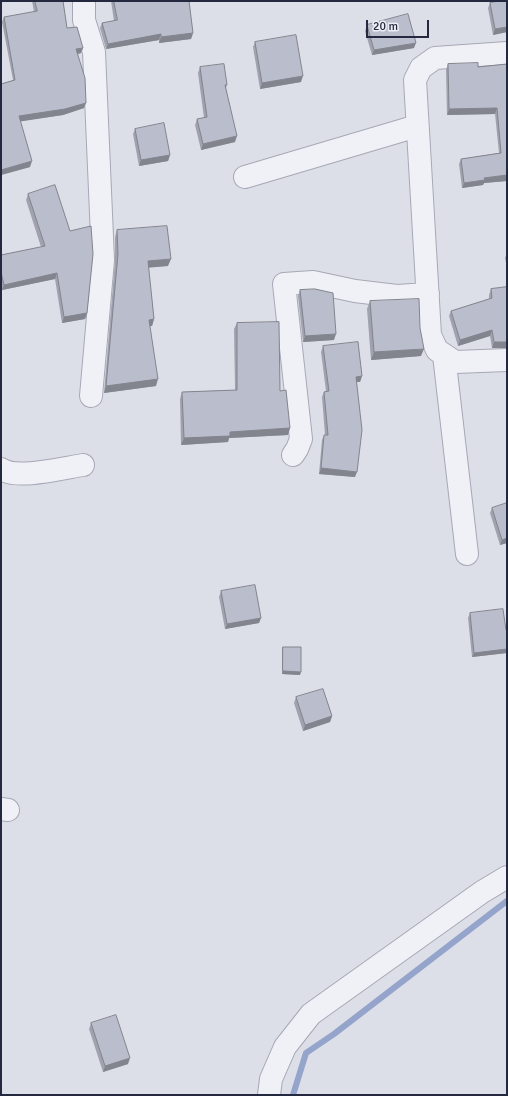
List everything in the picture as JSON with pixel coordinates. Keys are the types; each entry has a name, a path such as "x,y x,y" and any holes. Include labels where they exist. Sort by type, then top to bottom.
{"street":[{"path":"84,1 84,20 94,52 103,260 90,396"},
{"path":"507,53 435,58 421,68 415,80 430,335 437,350 454,362 507,360"},
{"path":"245,177 417,126"},
{"path":"293,455 301,439 284,284 313,282 362,292 397,296 428,294"},
{"path":"444,355 467,554"},
{"path":"1,469 6,472 25,473 83,465"},
{"path":"268,1095 271,1079 285,1047 311,1014 482,892 507,877"}],"building":[{"path":"35,1 63,1 67,28 77,27 83,48 76,49 85,78 86,103 65,109 19,116 32,161 1,170 1,84 15,80 4,17 37,11"},
{"path":"114,1 189,1 193,33 161,37 161,34 108,44 102,23 117,20"},
{"path":"507,1 507,27 495,29 490,3"},
{"path":"408,14 416,43 374,50 367,25"},
{"path":"296,35 303,76 262,83 255,42"},
{"path":"478,63 478,67 507,64 507,175 484,178 485,180 464,183 461,159 501,153 497,108 449,109 448,64"},
{"path":"224,64 227,85 225,85 237,136 203,144 197,119 207,117 200,67"},
{"path":"164,123 170,155 141,160 135,129"},
{"path":"55,185 70,231 91,226 93,254 87,313 64,317 57,273 4,285 1,272 1,255 45,246 28,194"},
{"path":"167,226 171,259 148,261 154,319 149,320 158,379 106,386 118,254 117,230"},
{"path":"507,287 507,342 494,342 492,330 460,340 451,311 492,298 491,289"},
{"path":"315,289 333,293 336,334 305,336 300,290"},
{"path":"419,299 420,328 424,349 374,352 370,301"},
{"path":"279,322 280,391 286,390 290,428 230,432 230,436 184,438 182,392 237,390 237,323"},
{"path":"358,342 362,376 356,377 362,430 357,472 321,468 324,435 328,435 324,392 329,391 323,346"},
{"path":"507,503 507,538 502,540 492,508"},
{"path":"255,585 261,618 227,624 221,591"},
{"path":"503,609 507,630 507,649 474,653 470,613"},
{"path":"283,647 301,647 301,672 283,671"},
{"path":"323,689 332,716 305,725 296,697"},
{"path":"116,1015 130,1058 105,1066 91,1023"}],"waterway":[{"path":"293,1095 306,1053 334,1034 507,901"}]}
